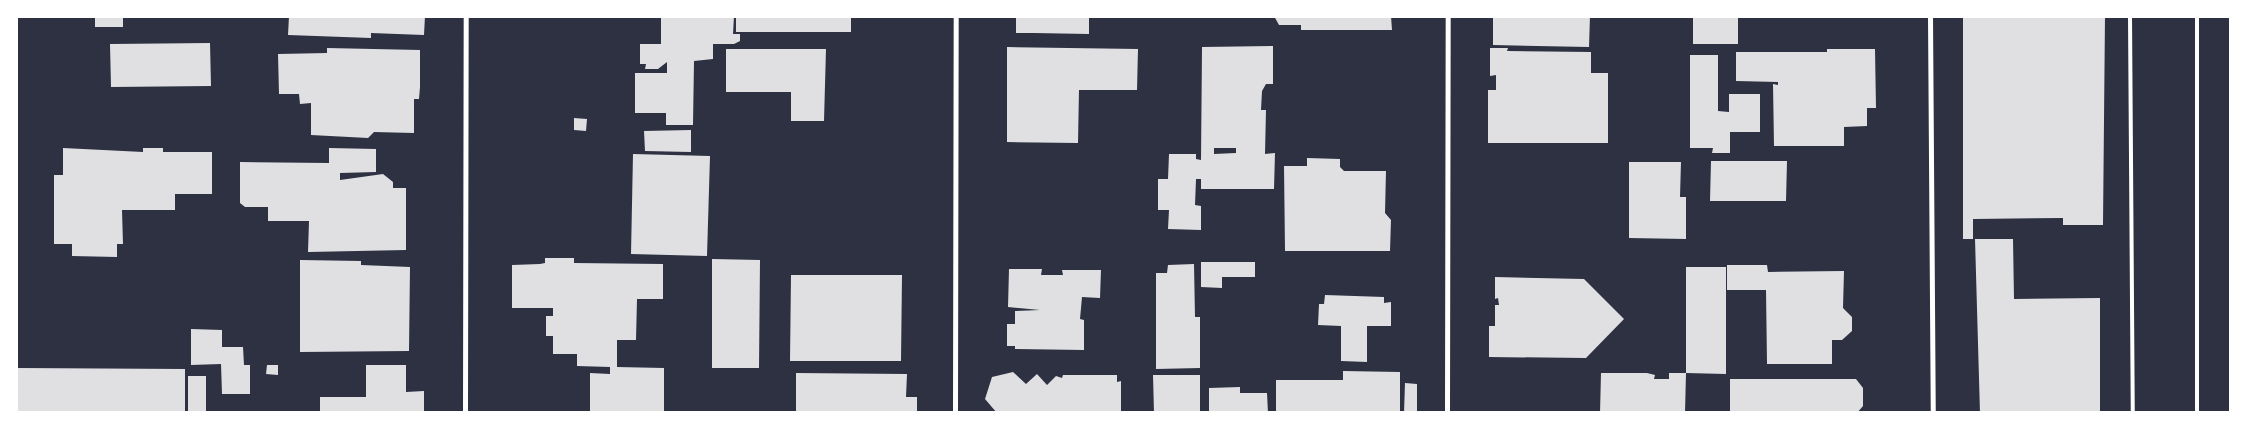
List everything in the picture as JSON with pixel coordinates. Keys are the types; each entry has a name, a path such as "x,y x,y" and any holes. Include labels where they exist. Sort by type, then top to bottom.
{"street":[{"path":"465,413 466,16"},
{"path":"955,413 956,16"},
{"path":"1447,413 1448,16"},
{"path":"1930,16 1933,413"}],"lane":[{"path":"2130,16 2133,413"},
{"path":"2197,16 2197,413"}],"building":[{"path":"95,16 123,16 123,27 95,27"},
{"path":"289,16 425,16 424,35 371,33 371,38 288,35"},
{"path":"661,16 734,16 733,34 740,34 740,41 734,44 713,44 713,59 694,61 693,125 666,125 666,113 635,113 635,73 667,73 667,62 658,69 645,69 646,64 640,64 640,44 661,44"},
{"path":"736,16 851,16 851,32 736,32"},
{"path":"1016,16 1096,16 1096,18 1089,18 1089,34 1016,33"},
{"path":"1274,16 1391,16 1392,30 1301,30 1301,25 1279,25"},
{"path":"1493,16 1590,16 1589,47 1493,45"},
{"path":"1693,16 1738,16 1738,44 1693,44"},
{"path":"1963,16 2105,16 2103,225 2063,225 2063,218 1973,219 1973,239 1963,239"},
{"path":"210,43 211,86 111,87 110,44"},
{"path":"1273,46 1273,84 1266,84 1262,91 1261,110 1266,110 1265,154 1275,153 1274,189 1201,189 1201,179 1196,179 1195,205 1201,206 1201,230 1168,229 1169,210 1158,210 1158,179 1168,179 1169,154 1196,154 1196,159 1201,160 1202,47","holes":["1214,148 1236,148 1236,153 1214,154"]},
{"path":"1007,47 1138,49 1137,90 1079,90 1078,143 1007,142"},
{"path":"327,48 420,50 420,87 419,99 414,99 414,133 374,132 368,138 311,135 311,103 300,104 299,94 279,94 278,54 327,53"},
{"path":"1490,48 1508,48 1507,51 1591,52 1591,73 1608,73 1608,143 1488,143 1488,90 1496,90 1496,75 1490,76"},
{"path":"726,49 826,49 824,121 791,121 791,92 726,92"},
{"path":"1827,49 1875,49 1876,108 1867,108 1867,126 1844,127 1844,146 1774,146 1773,84 1778,85 1778,82 1736,81 1736,52 1827,52"},
{"path":"1690,55 1718,55 1718,111 1729,112 1729,94 1760,94 1760,132 1730,132 1730,153 1712,153 1713,148 1690,148"},
{"path":"574,118 587,119 586,131 574,130"},
{"path":"691,130 691,152 645,151 644,131"},
{"path":"63,148 143,152 143,148 163,148 163,152 212,152 212,194 175,194 175,210 122,210 123,244 117,244 117,257 72,256 72,244 54,244 54,175 63,175"},
{"path":"329,148 376,149 376,172 340,173 340,180 383,174 393,182 393,188 406,188 406,250 308,252 309,221 268,221 268,207 245,207 240,203 240,162 329,163"},
{"path":"633,154 710,156 707,256 631,254"},
{"path":"1307,158 1340,159 1340,167 1344,171 1386,171 1385,213 1391,220 1390,251 1285,251 1284,166 1307,166"},
{"path":"1711,161 1787,161 1786,201 1710,201"},
{"path":"1629,162 1681,162 1680,197 1686,197 1686,239 1629,238"},
{"path":"1975,239 2013,239 2014,299 2100,298 2100,413 1980,413"},
{"path":"545,258 574,258 574,263 663,264 663,299 637,299 636,340 617,340 617,367 664,368 664,413 590,413 590,373 610,374 610,367 577,366 577,354 553,354 553,336 546,336 546,316 553,316 553,308 512,308 512,265 545,263"},
{"path":"712,259 760,260 759,368 712,368"},
{"path":"300,260 361,261 361,265 410,267 409,351 300,352"},
{"path":"1201,262 1255,262 1255,277 1222,277 1222,288 1201,287"},
{"path":"1194,264 1195,317 1200,317 1200,368 1156,369 1156,273 1167,273 1168,265"},
{"path":"1727,265 1767,265 1768,272 1844,271 1843,308 1852,317 1852,331 1842,340 1832,340 1832,364 1767,364 1766,290 1727,290"},
{"path":"1686,267 1726,267 1726,374 1686,373"},
{"path":"1009,269 1042,269 1041,275 1063,275 1062,270 1101,270 1100,298 1082,297 1080,319 1084,320 1084,350 1015,349 1015,346 1007,346 1007,324 1015,324 1015,311 1040,310 1008,307"},
{"path":"791,275 902,275 901,361 790,361"},
{"path":"1495,277 1584,279 1624,319 1586,358 1489,357 1489,326 1495,326 1495,305 1499,305 1498,298 1495,299"},
{"path":"1325,295 1384,297 1384,303 1391,302 1391,326 1367,326 1367,362 1341,361 1341,326 1318,325 1319,304 1324,304"},
{"path":"191,329 222,330 222,347 243,347 244,365 250,365 250,394 222,394 221,364 191,365"},
{"path":"267,365 278,365 278,375 266,374"},
{"path":"366,365 406,365 406,392 424,391 424,413 320,413 320,397 366,397"},
{"path":"18,368 185,369 185,413 18,413"},
{"path":"1343,371 1400,372 1400,413 1276,413 1276,380 1343,380"},
{"path":"1013,372 1026,384 1037,374 1047,385 1056,376 1062,378 1063,375 1117,375 1117,382 1121,381 1121,413 997,413 985,399 992,377"},
{"path":"796,373 907,374 906,397 917,397 917,413 796,413"},
{"path":"1601,373 1647,373 1655,375 1654,379 1669,379 1669,373 1686,373 1685,413 1600,413"},
{"path":"1153,375 1200,375 1200,413 1154,413"},
{"path":"188,376 206,376 206,413 188,413"},
{"path":"1730,379 1856,379 1863,388 1863,406 1857,413 1730,413"},
{"path":"1405,383 1417,384 1417,413 1404,413"},
{"path":"1240,387 1240,393 1267,393 1268,413 1209,413 1209,388"}]}
